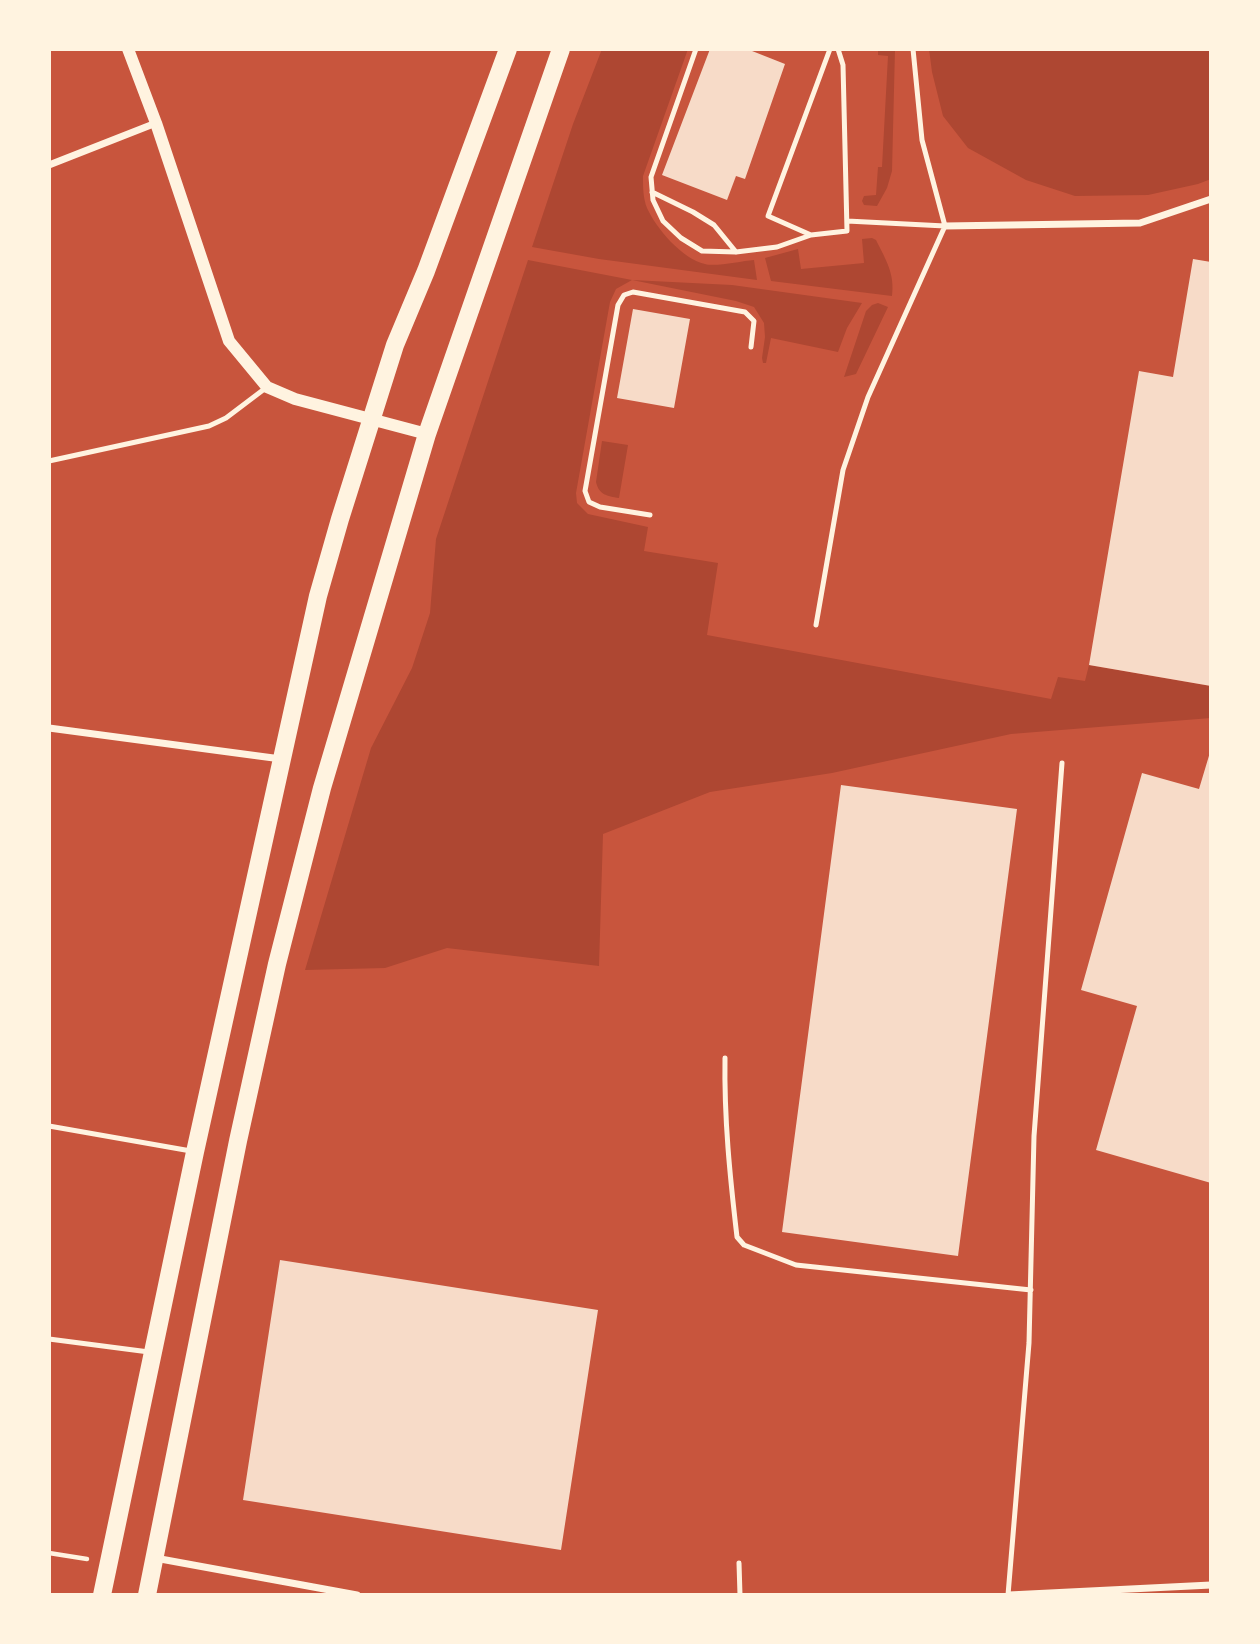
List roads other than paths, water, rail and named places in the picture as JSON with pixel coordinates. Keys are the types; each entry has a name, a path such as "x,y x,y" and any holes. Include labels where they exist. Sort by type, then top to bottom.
{"main road":[{"path":"102,1595 195,1152 318,596 396,345 508,49"},
{"path":"147,1595 238,1141 277,964 322,788 427,434 561,49"}],"street":[{"path":"128,49 156,122 229,341 267,387 295,398 427,434"},
{"path":"49,165 156,122"},
{"path":"945,226 1140,223 1211,199"},
{"path":"49,728 282,759"},
{"path":"154,1558 357,1595"},
{"path":"1009,1595 1211,1585"}],"lane":[{"path":"696,49 650,177 653,200 663,221 681,238 702,251 736,252 777,247 811,235 847,231 843,65 838,49"},
{"path":"811,235 768,216 830,49"},
{"path":"816,625 843,470 868,397 945,226 922,140 913,49"},
{"path":"652,192 714,225 736,252"},
{"path":"847,222 945,226"},
{"path":"650,516 600,507 589,502 585,491 618,305 624,295 633,292 745,312 754,321 751,347"},
{"path":"49,461 209,426 226,418 267,387"},
{"path":"1009,1595 1023,1432 1031,1290 1034,1136 1062,762"},
{"path":"725,1058 724,1106 728,1166 737,1237 744,1245 796,1265 1031,1290"},
{"path":"49,1126 195,1152"},
{"path":"49,1339 152,1353"},
{"path":"739,1563 740,1595"}]}
